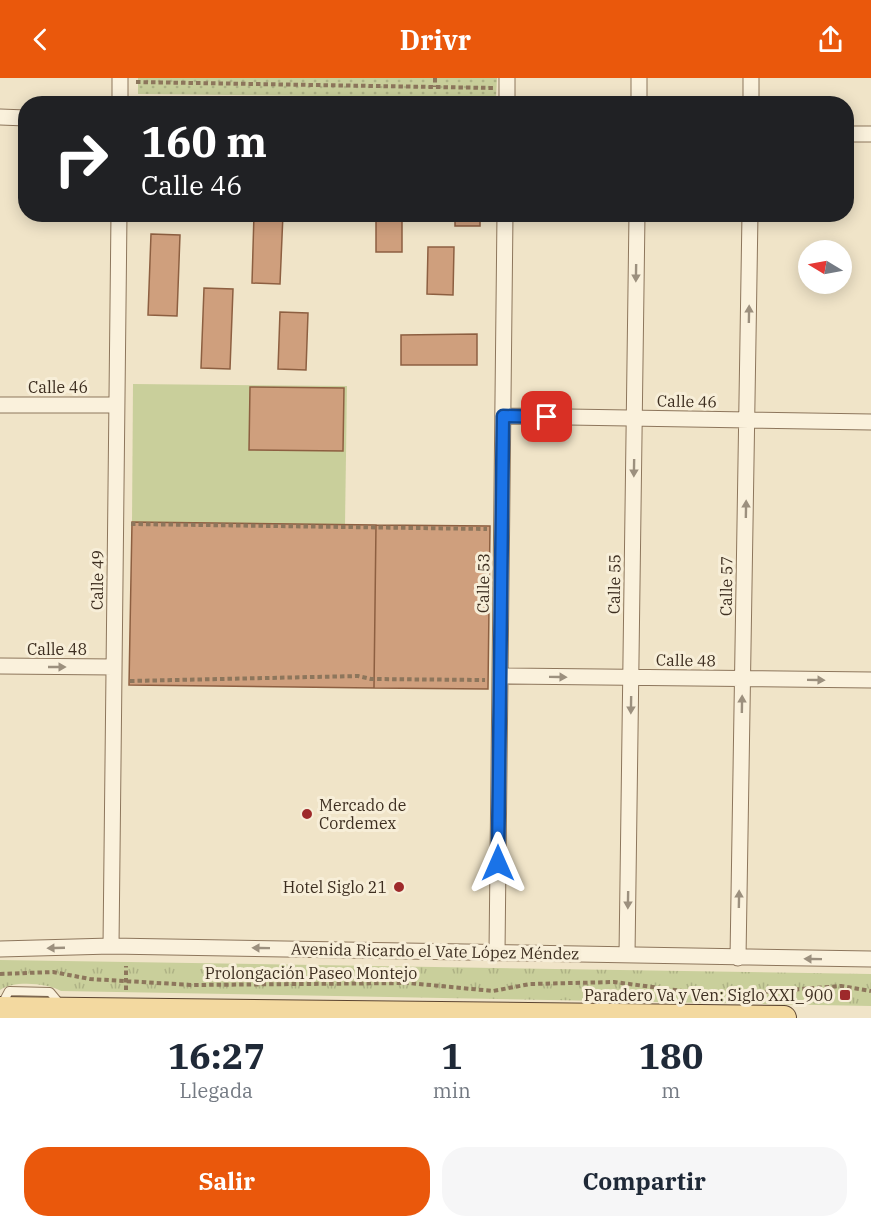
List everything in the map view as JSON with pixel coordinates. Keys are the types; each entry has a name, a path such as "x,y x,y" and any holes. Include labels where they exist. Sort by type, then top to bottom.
{"main road":[{"path":"0,1008 442,1016 784,1018"}],"street":[{"path":"120,78 120,96"},
{"path":"507,78 507,96"},
{"path":"639,78 639,96"},
{"path":"751,78 751,96"},
{"path":"0,117 18,118"},
{"path":"854,134 871,134"},
{"name":"Calle 49","path":"111,946 118,222"},
{"name":"Calle 53","path":"497,952 505,222"},
{"name":"Calle 55","path":"627,955 637,222"},
{"name":"Calle 57","path":"738,958 750,222"},
{"name":"Calle 46","path":"0,405 116,405"},
{"name":"Calle 46","path":"503,416 871,422"},
{"name":"Calle 48","path":"0,666 114,674"},
{"name":"Calle 48","path":"500,680 631,678 871,680"},
{"name":"Avenida Ricardo el Vate López Méndez","path":"0,949 111,946 871,959"}],"path":[{"path":"136,78 136,84 494,88 494,78"},
{"path":"435,78 435,87"},
{"path":"116,524 502,529"},
{"path":"114,674 500,680"},
{"path":"126,966 126,991"},
{"name":"Prolongación Paseo Montejo","path":"0,974 53,972 126,981 261,986 408,983 493,991 530,984 614,982 645,984 686,993 717,994"},
{"path":"728,995 841,986 871,991"}],"green space":[{"path":"138,78 497,78 496,96 138,94"},
{"path":"133,384 347,386 345,525 132,522"},
{"path":"0,960 871,974 871,1006 61,991 48,986 30,984 13,985 0,990"}],"building":[{"path":"254,222 283,222 280,284 252,283"},
{"path":"376,222 402,222 402,252 376,252"},
{"path":"455,222 480,222 480,226 455,226"},
{"path":"151,234 180,235 177,316 148,315"},
{"path":"428,247 454,247 453,295 427,294"},
{"path":"204,288 233,289 230,369 201,368"},
{"path":"280,312 308,313 306,370 278,369"},
{"path":"477,334 477,365 401,365 401,335"},
{"path":"250,387 344,388 343,451 249,450"},
{"path":"132,522 376,525 374,688 129,685"},
{"path":"376,525 490,526 488,689 374,688"}],"place":[{"name":"Mercado de Cordemex","path":"307,814"},
{"name":"Hotel Siglo 21","path":"399,887"},
{"name":"Paradero Va y Ven: Siglo XXI_900","path":"845,995"}],"route":[{"path":"498,863 503,416 547,417"}]}
